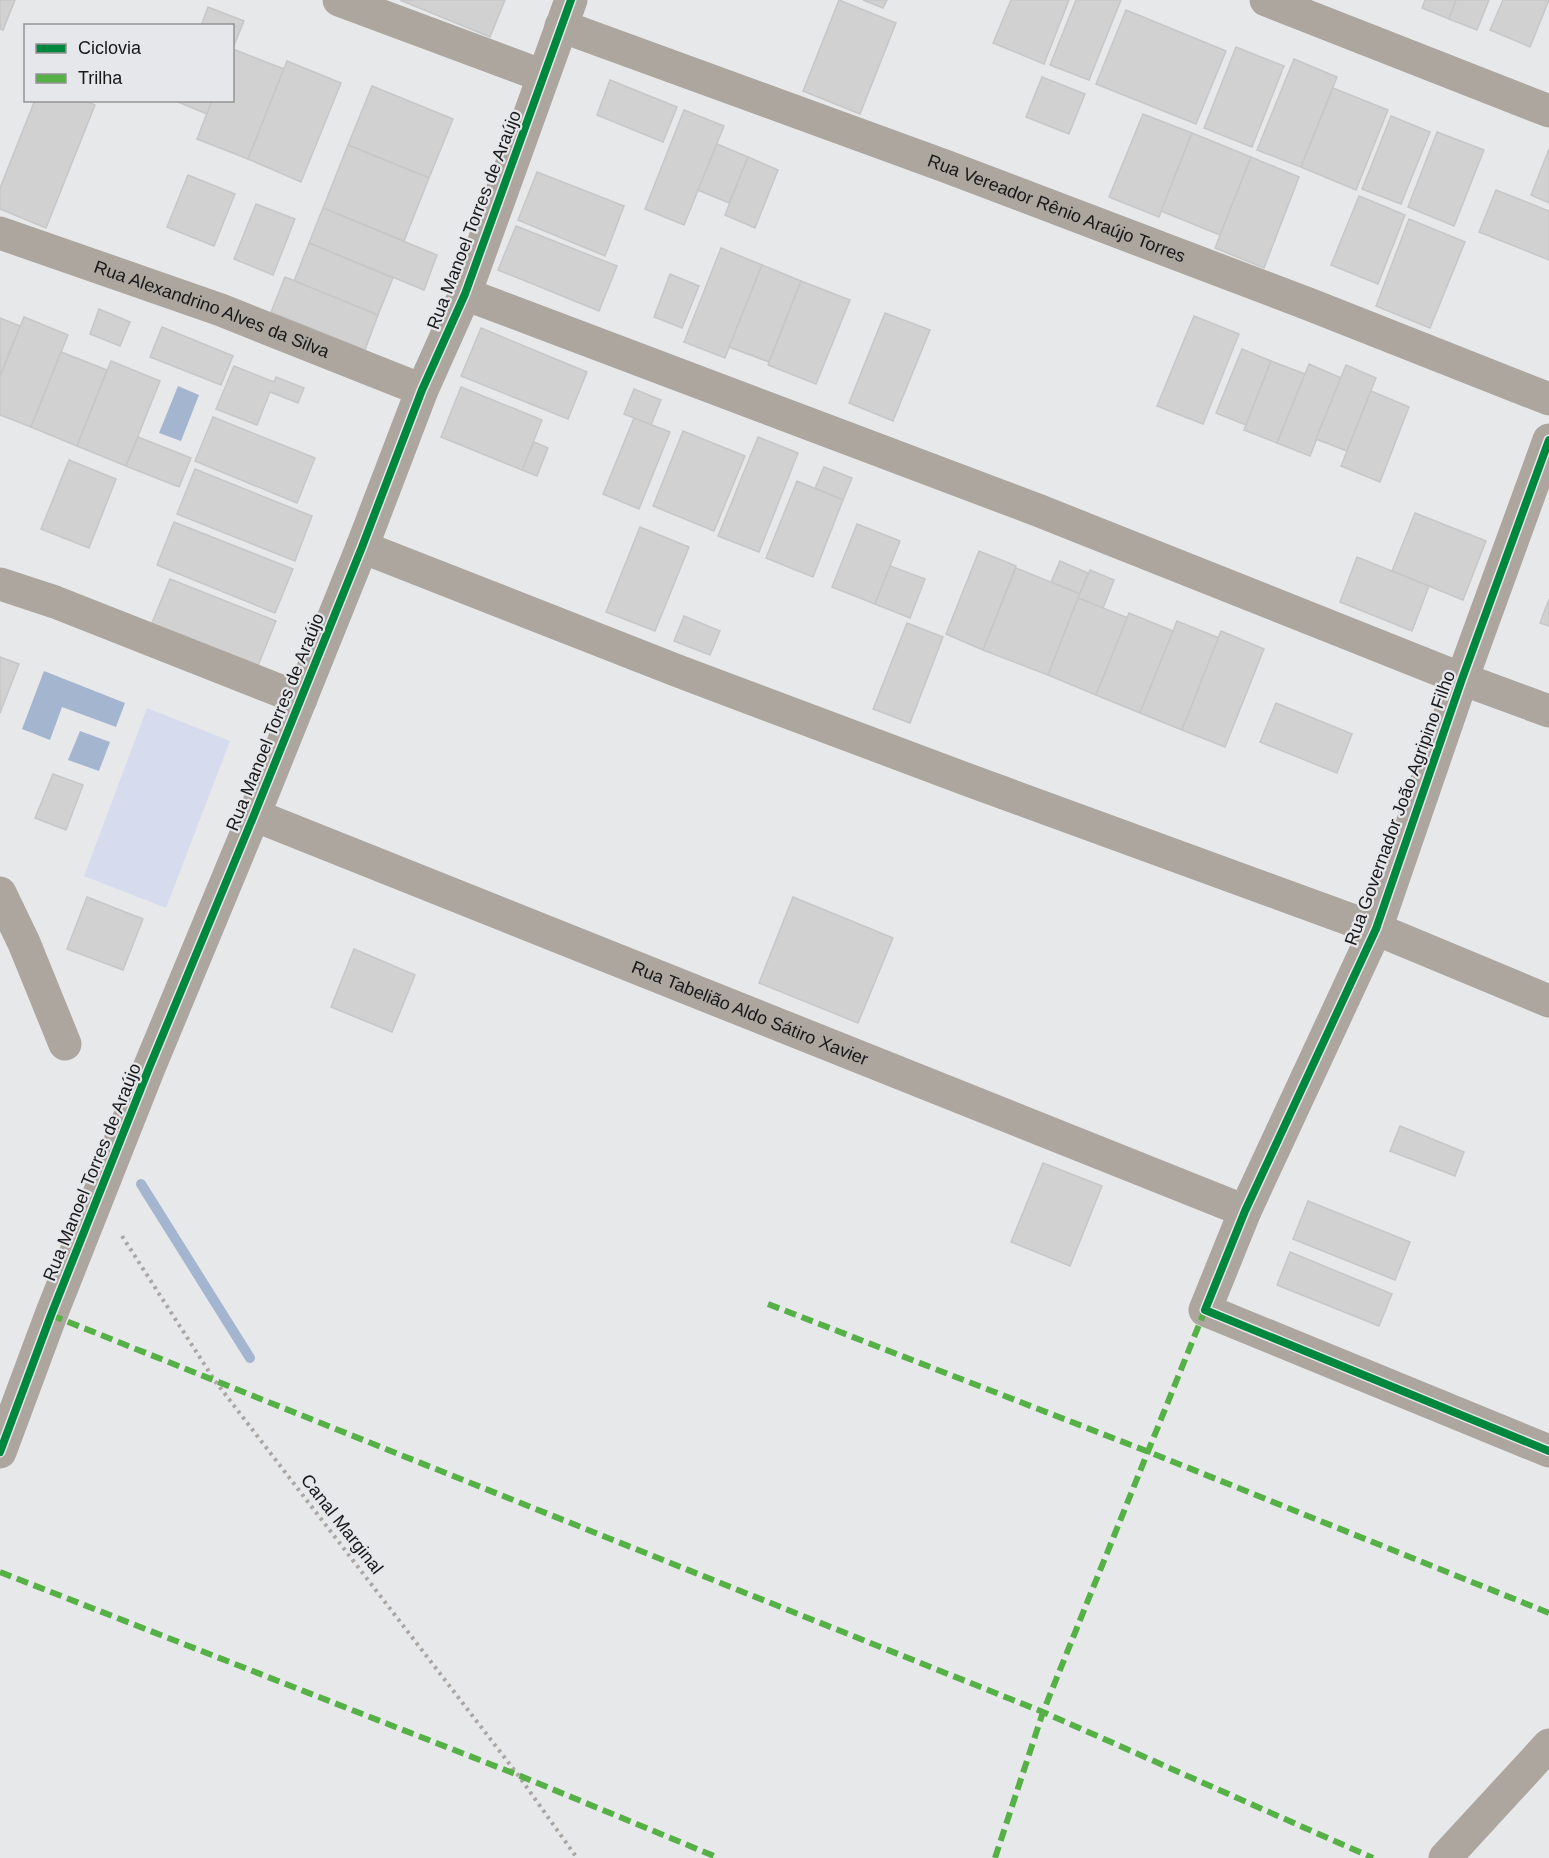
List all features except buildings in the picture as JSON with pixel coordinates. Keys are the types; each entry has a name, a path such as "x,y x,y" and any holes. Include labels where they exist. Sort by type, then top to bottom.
{"street":[{"path":"339,0 543,76"},
{"path":"1266,0 1549,111"},
{"name":"Rua Manoel Torres de Araújo","path":"0,1452 98,1197 301,699 422,390 465,294 566,13"},
{"name":"Rua Vereador Rênio Araújo Torres","path":"566,13 945,166 1311,305 1549,399"},
{"name":"Rua Alexandrino Alves da Silva","path":"0,233 221,310 422,390"},
{"path":"465,294 1040,511 1462,679 1549,711"},
{"name":"Rua Governador João Agripino Filho","path":"1549,440 1462,679 1376,929 1245,1211 1205,1310 1549,1451"},
{"path":"362,547 678,671 1376,929 1549,1001"},
{"path":"0,584 55,602 301,699"},
{"name":"Rua Tabelião Aldo Sátiro Xavier","path":"254,815 1245,1211"},
{"path":"0,892 24,943 64,1044"},
{"path":"1445,1858 1549,1745"}],"shaded area":[{"path":"178,386 199,395 181,441 159,433"},
{"path":"44,671 125,703 116,727 62,707 50,740 22,729"},
{"path":"147,708 230,741 166,908 84,876"},
{"path":"80,731 110,742 99,771 68,760"}],"waterway":[{"path":"141,1184 250,1358"}],"marked path":[{"path":"768,1304 1149,1452 1549,1613"},
{"path":"995,1858 1043,1712 1205,1310"},
{"path":"51,1315 1043,1712 1373,1858"},
{"path":"0,1572 518,1775 719,1858"}],"cycle path":[{"path":"0,1452 51,1315 149,1068 362,547 422,390 465,294 571,0"},
{"path":"1549,440 1462,679 1376,929 1245,1211 1205,1310 1549,1451"}]}
